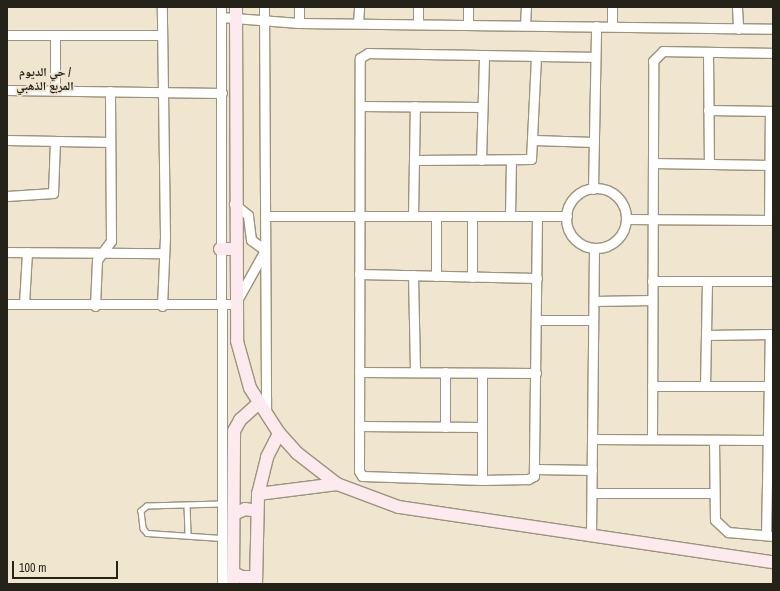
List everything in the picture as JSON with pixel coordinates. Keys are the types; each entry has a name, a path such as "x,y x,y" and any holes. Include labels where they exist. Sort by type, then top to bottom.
{"main road":[{"path":"236,12 234,204 235,304 239,356 259,403 266,415 279,433 308,463 337,484 399,507 773,562"},
{"path":"220,249 235,249"},
{"path":"259,403 240,420 234,431 233,578 242,577 256,580 258,494 267,458 279,433"},
{"path":"258,494 337,484"},
{"path":"234,514 245,509 257,511"}],"street":[{"path":"162,7 164,253 162,306"},
{"path":"221,7 222,92 219,304 222,584"},
{"path":"264,7 266,415"},
{"path":"299,7 299,23"},
{"path":"358,23 359,7"},
{"path":"418,7 418,24"},
{"path":"468,7 468,24"},
{"path":"525,25 526,7"},
{"path":"612,7 612,26"},
{"path":"737,7 738,29"},
{"path":"221,17 236,12 264,20 299,23 612,26 773,30"},
{"path":"593,189 596,26"},
{"path":"7,35 162,35"},
{"path":"55,35 55,90"},
{"path":"652,439 652,219 655,57 663,51 773,53"},
{"path":"708,52 709,164"},
{"path":"537,216 535,469 528,479 482,480 364,477 359,471 360,61 366,54 484,57 595,57"},
{"path":"481,160 484,57"},
{"path":"415,160 531,159 534,140 536,57"},
{"path":"7,90 222,92"},
{"path":"95,306 97,260 111,241 110,91"},
{"path":"360,106 482,106"},
{"path":"413,216 415,106"},
{"path":"626,219 771,220 770,165 772,111 708,110"},
{"path":"7,140 110,142"},
{"path":"534,140 594,142"},
{"path":"7,196 53,193 55,141"},
{"path":"510,216 511,160"},
{"path":"653,162 770,165"},
{"path":"593,189 613,194 623,205 626,219 619,238 608,246 594,248 574,238 567,216 575,198 593,189"},
{"path":"234,204 248,215 251,240 265,250"},
{"path":"266,216 567,216"},
{"path":"436,216 436,276"},
{"path":"472,216 472,276"},
{"path":"591,536 594,248"},
{"path":"7,304 162,306 235,304 265,250"},
{"path":"7,252 164,253"},
{"path":"24,304 27,252"},
{"path":"359,274 537,278"},
{"path":"414,275 415,372"},
{"path":"652,281 773,281"},
{"path":"705,386 707,281"},
{"path":"594,301 652,300"},
{"path":"536,320 593,320"},
{"path":"706,335 771,334 769,386 771,418 768,440 769,536 723,529 713,515 714,440"},
{"path":"359,372 536,373"},
{"path":"445,372 445,427"},
{"path":"482,373 482,480"},
{"path":"652,386 769,386"},
{"path":"359,426 482,427"},
{"path":"592,439 768,440"},
{"path":"535,469 592,470"},
{"path":"592,493 713,493"}],"lane":[{"path":"221,504 147,506 141,510 143,528 147,533 221,538"},
{"path":"187,505 188,535"}],"district":[{"name":"حي الديوم / المربع الذهبي","path":"45,80"}]}
